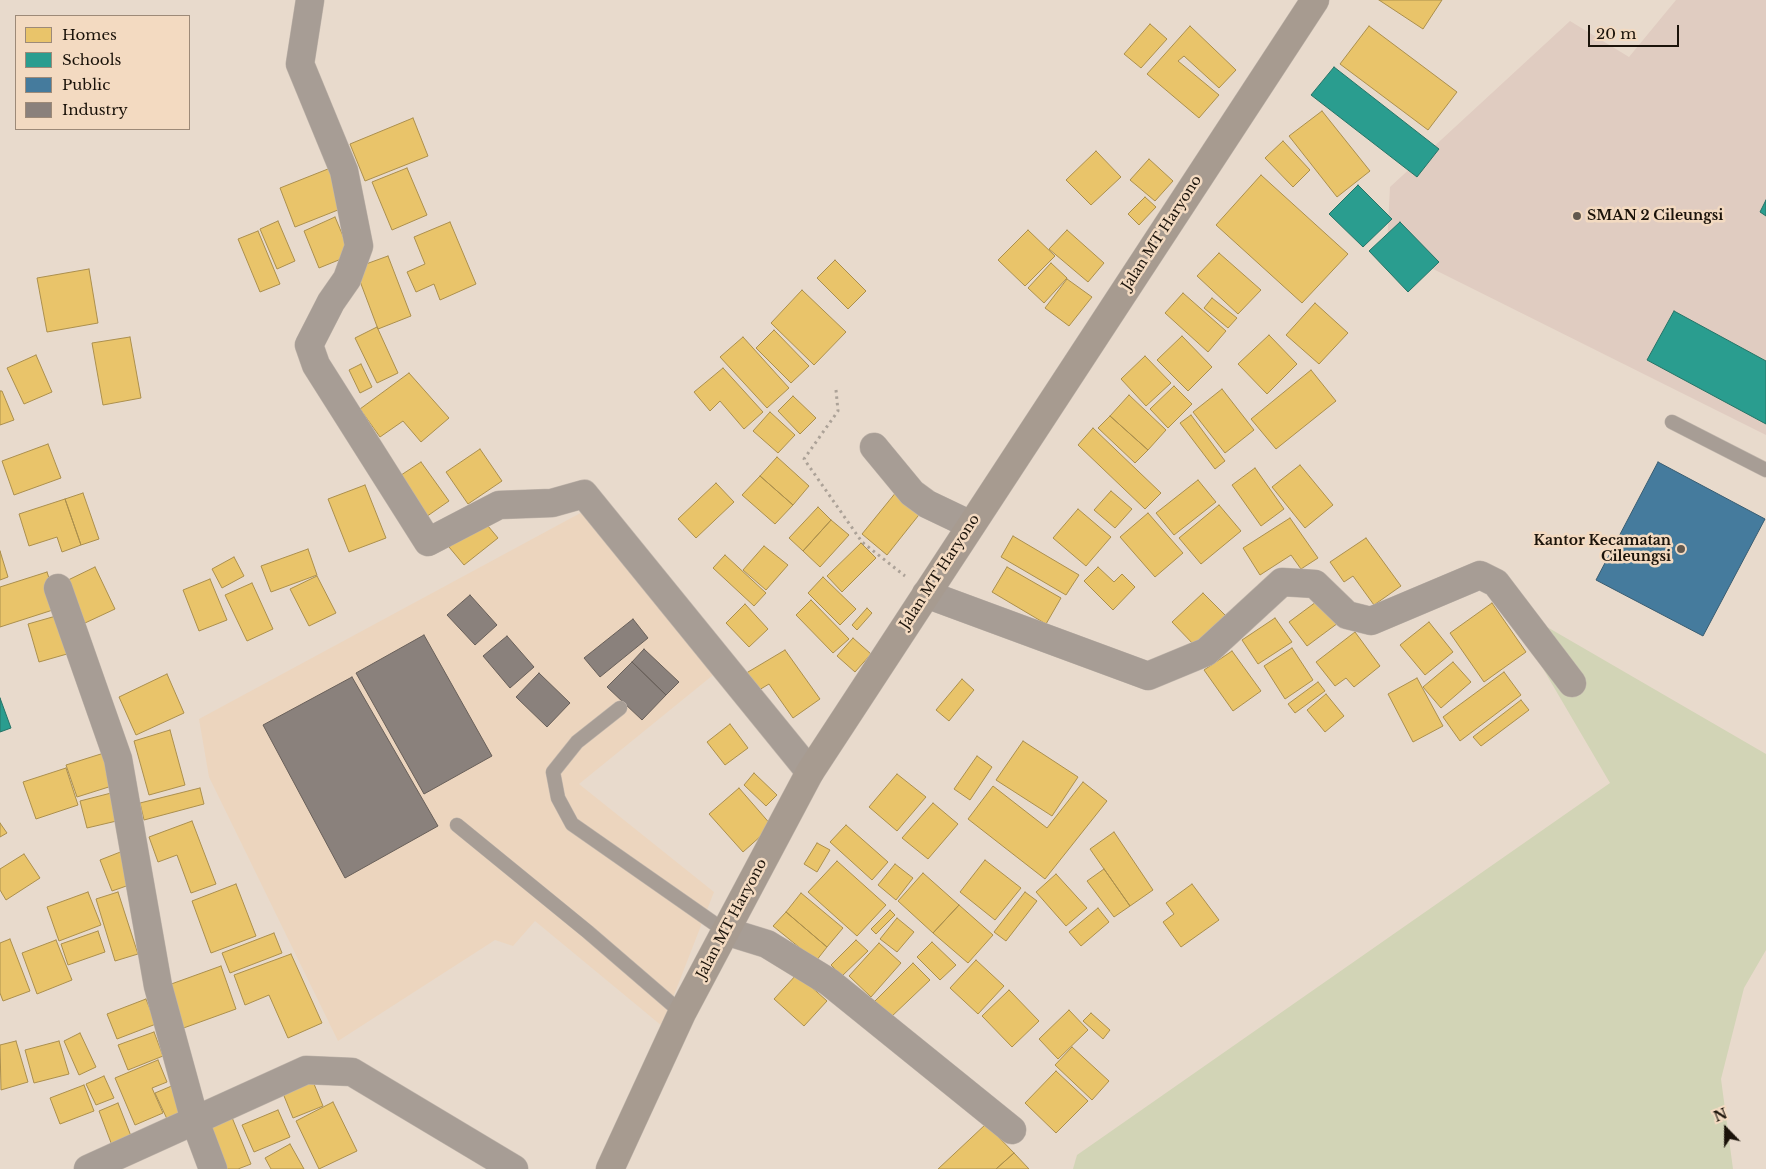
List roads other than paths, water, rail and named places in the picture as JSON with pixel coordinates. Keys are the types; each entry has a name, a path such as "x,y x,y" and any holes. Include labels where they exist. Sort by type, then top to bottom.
{"main road":[{"name":"Jalan MT Haryono","path":"610,1169 682,1014 810,772 1315,0"}],"street":[{"path":"310,0 300,64 344,171 359,246 347,279 331,302 310,345 316,365 428,542 499,504 552,503 584,494 810,772"},
{"path":"874,447 912,493 927,504 971,525"},
{"path":"926,594 1148,676 1206,652 1282,582 1315,584 1347,615 1371,621 1480,575 1496,583 1572,683"},
{"path":"58,588 118,759 158,986 195,1120 213,1169"},
{"path":"725,931 767,944 828,982 1012,1130"},
{"path":"88,1169 306,1070 352,1072 514,1169"}],"lane":[{"path":"1672,422 1766,470"},
{"path":"620,708 577,742 553,772 558,798 572,824 725,931"},
{"path":"457,825 588,932 682,1014"}],"place":[{"name":"SMAN 2 Cileungsi","path":"1577,216"},
{"name":"Kantor Kecamatan Cileungsi","path":"1681,549"}]}
